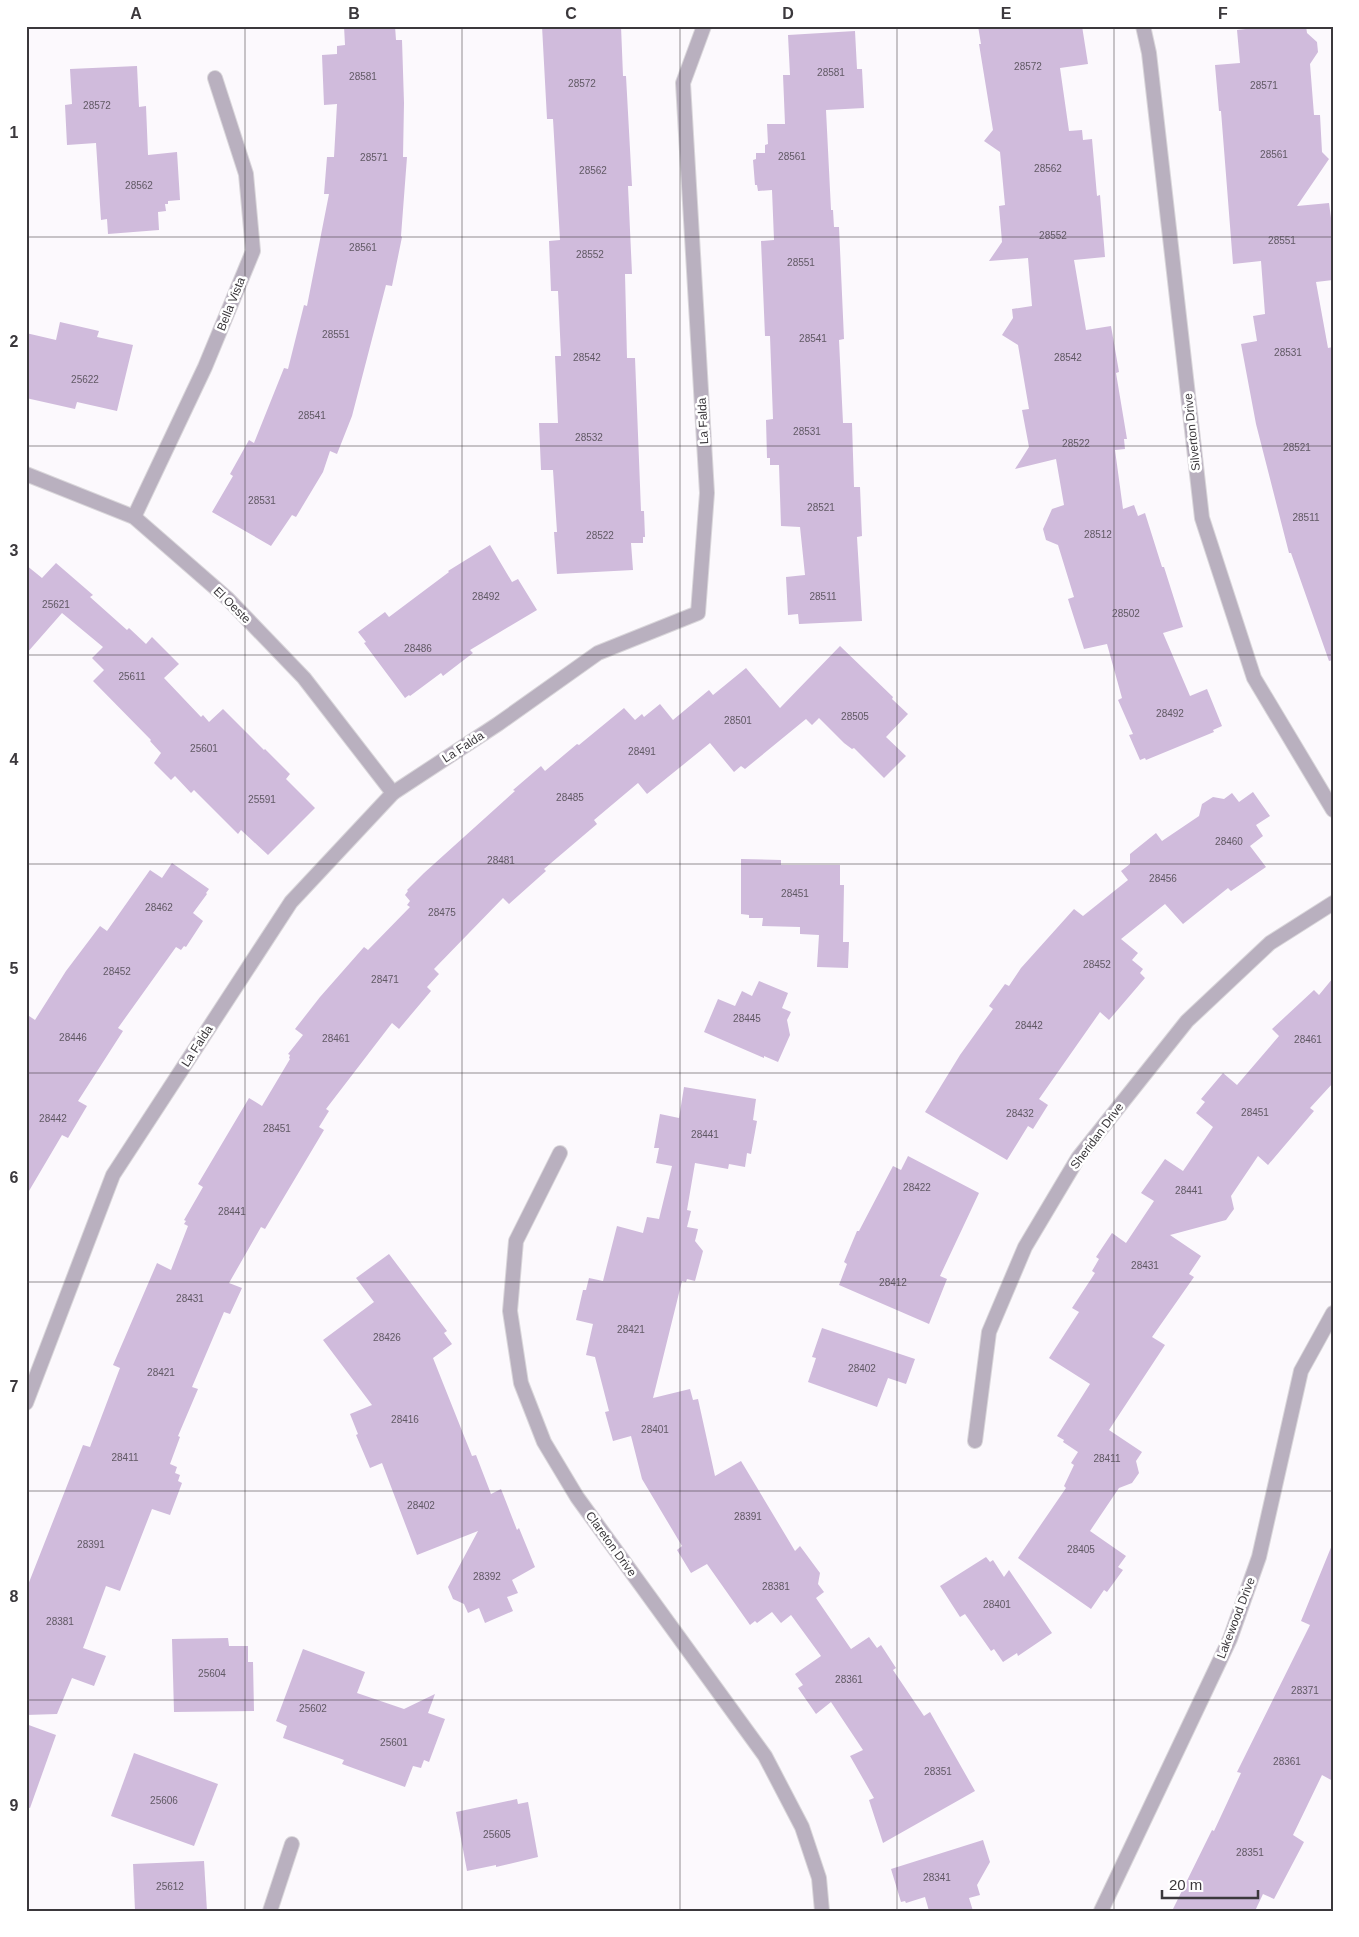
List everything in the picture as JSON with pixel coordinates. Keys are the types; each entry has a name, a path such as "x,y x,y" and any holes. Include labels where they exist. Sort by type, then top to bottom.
{"street":[{"name":"La Falda","path":"26,1403 114,1175 291,902 393,793 498,724 598,653 698,613 707,493 683,84 704,26"},
{"name":"Silverton Drive","path":"1143,26 1149,53 1202,518 1254,678 1333,810"},
{"name":"Bella Vista","path":"134,518 205,367 253,251 246,174 215,78"},
{"name":"El Oeste","path":"26,474 134,518 228,599 304,678 393,793"},
{"name":"Sheridan Drive","path":"974,1441 989,1332 1025,1246 1078,1158 1187,1020 1270,943 1333,903"},
{"name":"Clareton Drive","path":"560,1153 516,1241 510,1311 521,1383 544,1442 577,1497 765,1756 802,1827 819,1878 822,1911"},
{"name":"Lakewood Drive","path":"1101,1911 1230,1639 1259,1557 1301,1371 1333,1313"},
{"path":"270,1911 292,1844"}],"building":[{"path":"344,26 395,26 396,40 402,40 403,157 407,157 402,237 392,286 386,285 352,416 337,454 330,451 323,472 296,517 292,515 271,546 212,512 233,476 230,474 249,440 254,443 284,368 288,369 304,305 307,306 329,194 324,194 327,157 334,157 337,104 324,105 322,55 337,54 337,46 345,45"},
{"path":"542,26 621,26 623,76 626,76 632,186 628,186 632,274 625,274 627,358 635,358 641,511 644,511 645,537 643,537 643,543 631,543 633,570 557,574 554,532 557,532 553,470 541,470 539,423 558,423 555,356 561,356 558,291 551,291 549,241 560,240 553,119 547,119"},
{"path":"978,26 1082,26 1088,64 1060,68 1069,131 1082,130 1083,140 1092,139 1097,196 1100,195 1105,257 1074,260 1086,330 1111,326 1119,372 1116,373 1127,439 1124,439 1125,449 1115,450 1123,509 1134,505 1138,516 1145,513 1183,627 1163,633 1190,696 1207,689 1222,726 1213,730 1214,732 1146,760 1145,758 1140,760 1129,735 1133,734 1118,700 1122,698 1107,644 1084,649 1068,599 1074,597 1058,545 1046,540 1043,529 1052,509 1064,505 1056,459 1015,469 1029,447 1022,410 1029,409 1018,345 1002,335 1013,318 1012,309 1032,306 1028,258 989,261 1002,242 999,206 1005,205 1000,152 984,141 993,130 979,44 981,44"},
{"path":"1272,26 1306,26 1307,33 1317,42 1318,52 1310,64 1314,115 1320,115 1322,152 1329,159 1297,206 1329,203 1331,218 1333,218 1333,280 1316,282 1328,348 1333,347 1333,660 1329,661 1291,553 1289,553 1256,424 1241,344 1257,341 1253,316 1265,314 1261,261 1233,264 1221,111 1219,111 1215,65 1240,63 1237,30"},
{"path":"855,31 857,69 862,69 864,108 826,110 831,210 833,210 834,227 839,227 844,339 839,340 843,423 852,423 854,487 860,487 862,536 857,537 862,621 799,624 798,614 788,615 786,577 805,575 800,527 781,526 779,465 770,465 770,458 767,458 766,420 773,419 770,336 765,336 761,241 774,240 772,190 758,191 757,185 755,185 753,160 756,159 756,153 765,153 765,145 768,144 767,124 785,124 783,75 790,75 788,35"},
{"path":"137,66 139,107 146,106 148,155 177,152 180,200 168,201 168,204 165,204 166,211 158,212 159,230 108,234 107,219 101,220 96,143 67,145 65,105 72,104 70,69"},
{"path":"60,322 99,331 97,337 133,345 117,411 77,402 75,409 26,398 26,333 56,340"},
{"path":"490,545 512,582 518,579 537,610 470,650 473,653 443,676 441,673 405,698 358,632 385,612 389,617 448,571"},
{"path":"56,563 93,595 90,597 127,630 129,628 146,644 152,637 179,664 164,678 201,717 203,715 209,722 223,709 290,774 286,779 315,808 268,855 241,830 238,834 194,790 191,793 175,776 171,780 154,763 161,753 151,740 93,681 104,670 92,658 103,647 62,613 26,654 26,565 42,578"},
{"path":"840,646 908,714 886,737 906,756 884,778 854,748 852,749 844,743 819,718 812,725 806,719 745,769 741,766 734,772 710,743 647,794 638,783 594,820 597,824 544,869 546,871 509,904 503,898 434,969 439,974 427,987 431,991 399,1029 392,1023 326,1109 329,1111 319,1127 324,1130 265,1229 261,1227 229,1283 242,1288 230,1314 224,1312 192,1387 198,1389 178,1436 180,1437 170,1464 177,1467 175,1473 180,1475 178,1481 182,1483 170,1515 152,1509 120,1591 106,1586 83,1648 106,1656 94,1686 72,1678 57,1714 26,1715 26,1590 83,1445 90,1447 120,1368 113,1365 157,1263 171,1270 188,1226 184,1224 186,1221 184,1220 203,1187 198,1184 249,1098 262,1106 290,1059 288,1054 303,1035 295,1029 364,947 368,950 410,907 407,905 410,901 405,895 407,890 541,766 545,771 624,708 635,720 642,714 644,717 660,704 673,720 709,690 713,695 746,668 780,708"},
{"path":"1253,792 1270,816 1256,825 1263,836 1250,846 1266,867 1231,891 1228,888 1183,924 1165,904 1121,939 1138,953 1132,960 1143,969 1140,973 1145,978 1109,1020 1100,1012 1039,1099 1048,1105 1033,1129 1028,1126 1007,1160 925,1112 960,1055 993,1009 989,1006 1005,984 1009,986 1021,968 1074,909 1083,916 1128,880 1121,871 1130,864 1130,854 1156,833 1162,841 1199,816 1202,804 1213,797 1224,799 1232,793 1239,802"},
{"path":"741,859 781,860 781,865 840,865 840,885 844,885 843,942 849,942 848,968 817,967 819,935 800,934 800,927 762,926 763,918 749,918 749,915 741,914"},
{"path":"172,863 209,889 193,913 203,921 186,947 184,946 181,950 176,947 118,1028 123,1031 78,1101 87,1106 68,1138 62,1135 26,1196 26,1014 35,1020 66,971 100,926 107,931 150,870 162,878"},
{"path":"1333,978 1333,1083 1310,1108 1314,1111 1268,1165 1258,1156 1231,1196 1234,1209 1226,1220 1170,1235 1201,1256 1189,1274 1194,1277 1152,1337 1165,1345 1109,1430 1142,1452 1136,1461 1139,1473 1132,1483 1119,1488 1090,1531 1126,1556 1118,1567 1123,1570 1107,1592 1104,1590 1091,1609 1018,1558 1066,1488 1064,1486 1074,1465 1071,1463 1078,1452 1057,1436 1090,1384 1049,1358 1079,1312 1072,1308 1095,1273 1092,1271 1099,1259 1096,1257 1112,1233 1126,1243 1154,1201 1141,1193 1165,1159 1183,1171 1213,1127 1196,1113 1205,1102 1201,1099 1223,1073 1237,1085 1279,1036 1272,1029 1314,990 1319,995"},
{"path":"759,981 788,993 782,1008 791,1012 787,1020 790,1035 778,1062 764,1056 764,1058 704,1032 718,999 735,1006 742,991 752,996"},
{"path":"684,1087 756,1099 753,1120 757,1121 751,1154 747,1153 745,1167 729,1164 728,1169 695,1163 687,1210 691,1211 687,1227 698,1229 695,1241 703,1251 695,1281 687,1279 686,1282 682,1281 653,1398 690,1389 693,1400 698,1399 715,1476 741,1461 795,1551 800,1546 820,1573 818,1584 824,1592 816,1598 851,1649 869,1637 877,1648 881,1645 896,1668 893,1670 924,1716 930,1712 975,1791 883,1843 869,1800 874,1798 850,1756 863,1750 831,1702 816,1714 798,1688 803,1685 795,1674 821,1656 791,1615 781,1623 772,1612 757,1623 755,1621 750,1625 707,1564 691,1573 677,1550 682,1546 642,1479 631,1436 613,1441 605,1412 609,1411 595,1357 586,1355 593,1324 576,1320 583,1290 586,1290 589,1278 603,1281 617,1226 643,1233 647,1217 659,1219 672,1166 656,1163 659,1148 654,1148 660,1114 679,1118"},
{"path":"908,1156 979,1193 940,1276 947,1279 929,1324 839,1285 847,1264 844,1262 857,1231 859,1231 893,1166 901,1170"},
{"path":"389,1254 447,1331 444,1333 452,1344 433,1358 472,1456 476,1455 491,1494 501,1489 517,1530 519,1528 535,1567 512,1580 518,1593 507,1597 513,1611 485,1623 479,1608 468,1613 464,1604 453,1599 448,1587 478,1531 417,1555 382,1463 370,1468 356,1435 358,1434 350,1414 372,1405 323,1340 374,1302 356,1278"},
{"path":"822,1328 915,1359 906,1384 888,1378 877,1407 808,1382 816,1358 812,1357"},
{"path":"1332,1545 1333,1781 1322,1775 1293,1835 1304,1842 1274,1899 1263,1894 1255,1911 1172,1911 1212,1830 1214,1831 1241,1773 1237,1772 1310,1625 1301,1621"},
{"path":"986,1557 990,1562 993,1560 1004,1577 1009,1570 1052,1633 1018,1656 1017,1653 1003,1662 994,1649 991,1651 965,1614 960,1617 940,1586"},
{"path":"228,1638 229,1646 248,1646 248,1662 253,1662 254,1711 174,1712 172,1639"},
{"path":"303,1649 365,1672 357,1693 404,1709 435,1694 428,1713 445,1719 429,1762 424,1760 421,1768 413,1766 405,1787 342,1764 344,1760 283,1738 287,1726 276,1721"},
{"path":"26,1724 56,1735 30,1808 26,1807"},
{"path":"134,1753 218,1784 194,1846 111,1816"},
{"path":"517,1799 518,1804 528,1802 538,1857 496,1867 496,1865 467,1871 456,1812"},
{"path":"983,1840 990,1862 977,1885 980,1895 969,1898 973,1911 929,1911 925,1897 906,1903 905,1901 901,1902 891,1869"},
{"path":"204,1861 207,1911 135,1911 133,1864"}]}
